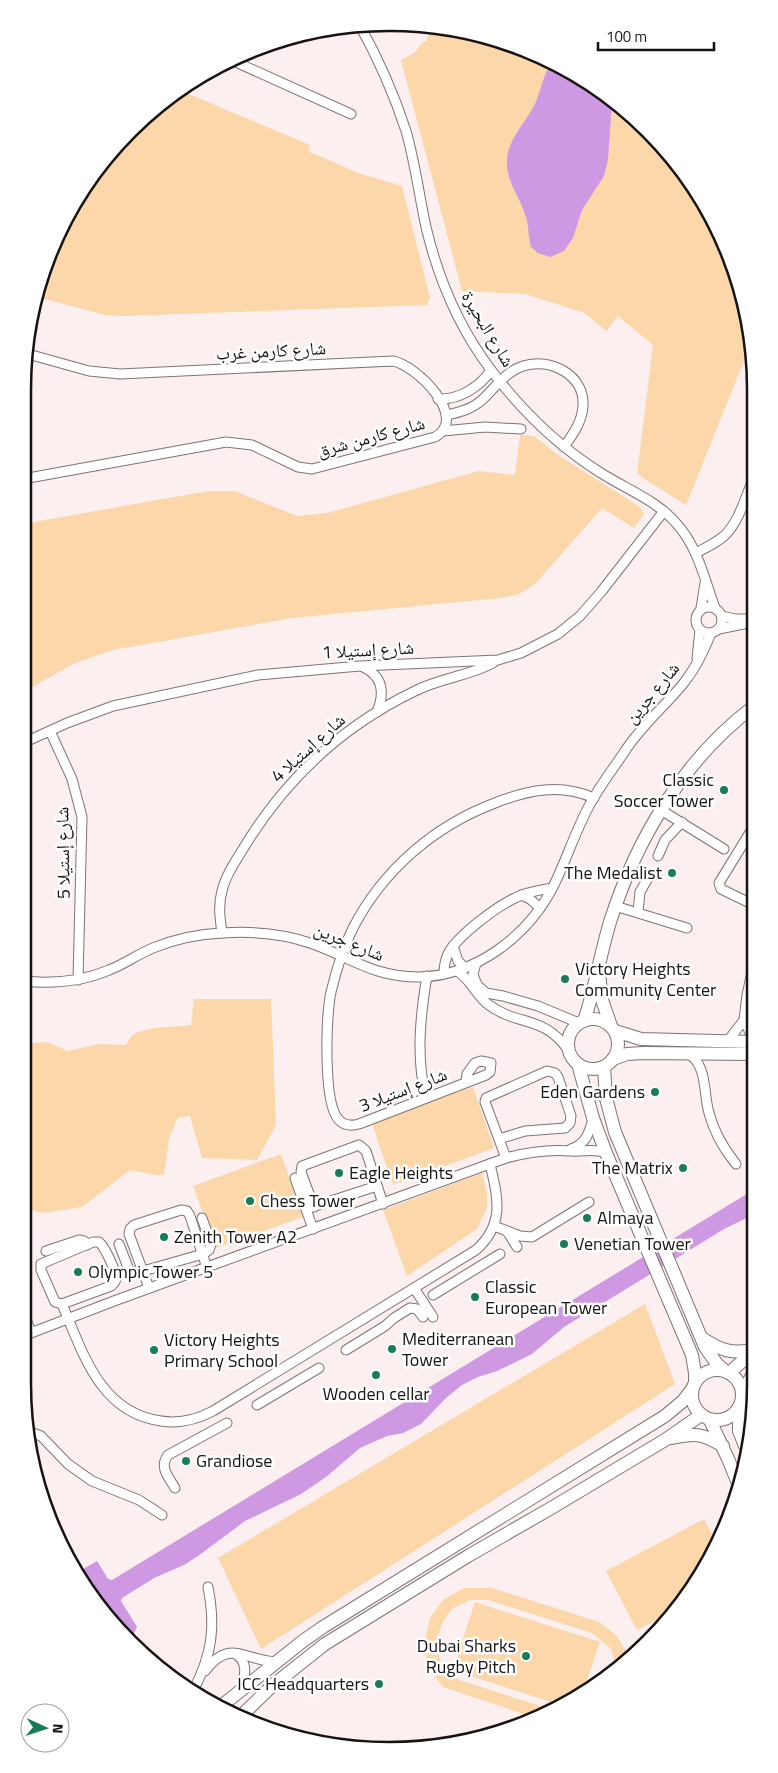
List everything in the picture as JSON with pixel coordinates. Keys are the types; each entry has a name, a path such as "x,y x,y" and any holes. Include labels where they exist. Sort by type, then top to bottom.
{"main road":[{"path":"735,1478 722,1446 706,1418 697,1411 692,1401 695,1373 692,1354 606,1153 593,1118 578,1064 569,1051 568,1045 571,1033 582,1022 591,999 600,957 615,906 634,859 661,810 690,769 708,748 747,713"},
{"path":"600,957 601,997 618,1045 609,1063 606,1098 611,1121 701,1338 710,1354 738,1382 742,1394"},
{"path":"582,1022 598,1020 613,1029 641,1039 747,1042"},
{"path":"578,1064 591,1069 609,1063 620,1056 634,1053 747,1054"},
{"path":"701,1338 717,1348 729,1352 747,1351"},
{"path":"226,1702 275,1662 330,1622 671,1412 683,1401 693,1385 705,1372 711,1370 727,1372 747,1356"},
{"path":"742,1440 739,1431 739,1408 742,1394 747,1386"},
{"path":"245,1712 272,1686 325,1644 468,1556 664,1440 706,1418 723,1420 730,1417 739,1408"},
{"path":"664,1440 700,1434 707,1436 722,1446"},
{"path":"468,1556 488,1540 490,1535 487,1527"}],"street":[{"name":"شارع البحيرة","path":"363,32 388,83 406,132 426,227 439,271 462,322 491,370 525,410 564,447 602,474 664,511 677,523 696,553 715,608"},
{"path":"240,64 351,114"},
{"name":"شارع كارمن غرب","path":"33,355 89,370 120,374 393,361 412,369 442,403 447,415"},
{"name":"شارع كارمن شرق","path":"31,477 226,442 252,445 298,467 312,469 435,437 443,431 448,422 447,415 463,411 477,404 514,370 533,363 561,369 575,380 582,396 582,415 575,432 564,447"},
{"path":"438,399 456,397 480,384 491,370"},
{"path":"443,431 485,427 521,428"},
{"path":"696,553 719,540 729,530 737,518 747,494"},
{"name":"شارع إستيلا 1","path":"31,739 113,706 274,673 360,666 498,660 533,648 546,642 569,626 601,592 664,511"},
{"name":"شارع البحيرة","path":"701,608 704,597 704,573"},
{"path":"747,620 722,616 715,608 706,607 701,608 696,616 697,626 703,632 715,631 747,623"},
{"path":"715,631 722,625 722,616"},
{"name":"شارع جرين","path":"695,666 700,630"},
{"name":"شارع جرين","path":"31,982 49,984 78,980 110,970 152,948 173,941 190,936 222,933 259,932 284,935 312,944 380,973 398,976 444,974 476,963 508,942 540,908 552,888 577,830 594,798 631,743 682,685 715,631"},
{"name":"شارع إستيلا 4","path":"222,933 220,903 225,882 262,820 288,786 304,770 348,732 377,712 425,686 479,669 498,660"},
{"path":"360,666 374,674 381,686 382,699 377,712"},
{"name":"شارع إستيلا 5","path":"50,731 72,779 82,817 78,980"},
{"path":"342,957 354,927 372,898 400,863 436,833 484,807 543,790 569,790 594,798"},
{"path":"661,810 724,848"},
{"path":"658,856 665,840 682,822"},
{"path":"747,837 719,882 723,890 747,902"},
{"path":"638,912 640,892 648,878"},
{"path":"444,974 446,959 453,946 494,910 521,896 552,888"},
{"path":"521,896 530,899 540,908"},
{"path":"615,906 687,928"},
{"path":"453,946 465,976 487,1004 508,1014 537,1023 551,1031 561,1039 569,1051"},
{"name":"شارع إستيلا 3","path":"342,957 331,993 327,1025 329,1082 337,1118 345,1124 355,1125 466,1082"},
{"path":"476,963 473,974 474,980 481,990 492,995 513,998 582,1022"},
{"path":"426,1098 422,1080 420,1051 421,1013 427,976"},
{"path":"727,1042 744,1020 747,995"},
{"path":"508,1014 508,1006 513,998"},
{"path":"744,1020 747,1027"},
{"path":"687,1053 698,1062 703,1075 706,1100 713,1126 736,1164"},
{"path":"703,1075 707,1062 718,1054"},
{"path":"499,1139 525,1131 562,1128 570,1123 571,1116 555,1072 547,1071 487,1097 486,1102 499,1139 506,1158"},
{"path":"566,1150 583,1143 587,1138 593,1118"},
{"path":"313,1228 301,1172 302,1166 356,1146 362,1146 366,1151 382,1204"},
{"path":"31,1332 506,1158 529,1151 592,1149 606,1153"},
{"path":"62,1304 93,1373 111,1398 137,1415 152,1420 181,1422 204,1416 476,1250 488,1237 494,1226 498,1201 490,1164"},
{"path":"295,1178 310,1208"},
{"path":"310,1208 377,1186"},
{"path":"494,1226 524,1237 532,1237 589,1202"},
{"path":"149,1288 129,1234 130,1229 134,1225 181,1210 187,1211 207,1268"},
{"path":"119,1244 129,1270 136,1274 203,1254 209,1250 211,1244 202,1218"},
{"path":"507,1231 517,1247"},
{"path":"46,1251 79,1240 87,1245"},
{"path":"96,1242 104,1247 116,1277 115,1282 109,1287 62,1304 57,1303 53,1300 40,1266 44,1262 96,1242"},
{"path":"432,1295 500,1254"},
{"path":"440,1272 448,1286"},
{"path":"109,1287 114,1301"},
{"path":"414,1288 433,1317"},
{"path":"384,1306 393,1320"},
{"path":"346,1350 413,1308 417,1309 423,1317"},
{"path":"257,1405 319,1368"},
{"path":"261,1382 271,1397"},
{"path":"204,1416 212,1431"},
{"path":"175,1488 164,1470 166,1458 172,1452 227,1423"},
{"path":"34,1434 41,1436 68,1464 92,1481 139,1500 162,1515"},
{"path":"196,1685 208,1650 212,1628 212,1608 208,1587"},
{"path":"200,1677 217,1657 227,1653 275,1662"},
{"path":"235,1653 242,1658 245,1665 242,1689"}],"shaded area":[{"path":"430,33 482,43 526,58 568,79 607,105 642,136 673,171 699,210 720,252 735,296 745,358 686,505 637,474 653,345 618,316 606,331 585,313 525,294 462,291 401,60 415,52 426,41"},
{"path":"549,69 568,79 611,109 608,160 604,176 582,210 573,238 564,251 550,257 538,253 531,247 526,217 511,184 507,168 511,143 534,106"},
{"path":"188,94 310,145 308,151 358,173 402,186 430,298 427,305 123,316 105,315 43,298 58,252 79,210 105,171 153,120"},
{"path":"520,435 534,436 558,455 640,507 644,514 634,528 602,508 535,584 519,594 501,598 292,618 113,650 75,663 31,687 31,523 208,491 235,491 297,516 327,513 479,471 515,475"},
{"path":"194,999 271,999 276,1125 257,1160 202,1158 190,1116 178,1118 169,1138 164,1175 130,1170 82,1207 44,1213 31,1210 31,1043 47,1042 68,1051 99,1044 126,1045 133,1035 145,1030 191,1025"},
{"path":"473,1087 494,1148 393,1185 371,1121"},
{"path":"281,1154 303,1217 216,1248 193,1186"},
{"path":"482,1173 487,1193 487,1207 477,1229 407,1276 383,1210"},
{"path":"747,1194 747,1218 724,1229 564,1327 532,1354 462,1385 446,1398 421,1424 403,1433 387,1436 360,1448 326,1477 301,1494 245,1521 184,1565 154,1578 122,1598 121,1601 137,1627 134,1634 105,1602 83,1569 97,1561 108,1579 112,1580"},
{"path":"645,1304 675,1384 261,1649 218,1558"},
{"path":"704,1519 713,1536 699,1563 673,1602 659,1619 637,1630 606,1571"},
{"path":"464,1588 492,1588 599,1622 616,1635 626,1652 615,1662 611,1649 592,1633 488,1600 470,1600 453,1608 443,1621 437,1638 439,1657 445,1670 459,1680 543,1707 526,1715 443,1687 428,1668 424,1644 430,1618 443,1600"},
{"name":"Dubai Sharks Rugby Pitch","path":"475,1602 600,1642 586,1682 552,1702 453,1670"}],"place":[{"name":"Classic Soccer Tower","path":"724,790"},
{"name":"The Medalist","path":"672,873"},
{"name":"Victory Heights Community Center","path":"565,979"},
{"name":"Eden Gardens","path":"655,1092"},
{"name":"The Matrix","path":"683,1168"},
{"name":"Eagle Heights","path":"339,1173"},
{"name":"Chess Tower","path":"250,1201"},
{"name":"Almaya","path":"587,1218"},
{"name":"Zenith Tower A2","path":"164,1237"},
{"name":"Venetian Tower","path":"564,1244"},
{"name":"Olympic Tower 5","path":"78,1272"},
{"name":"Classic European Tower","path":"475,1297"},
{"name":"Mediterranean Tower","path":"392,1349"},
{"name":"Victory Heights Primary School","path":"154,1350"},
{"name":"Wooden cellar","path":"376,1375"},
{"name":"Grandiose","path":"186,1461"},
{"name":"Dubai Sharks Rugby Pitch","path":"526,1656"},
{"name":"ICC Headquarters","path":"379,1684"}]}
